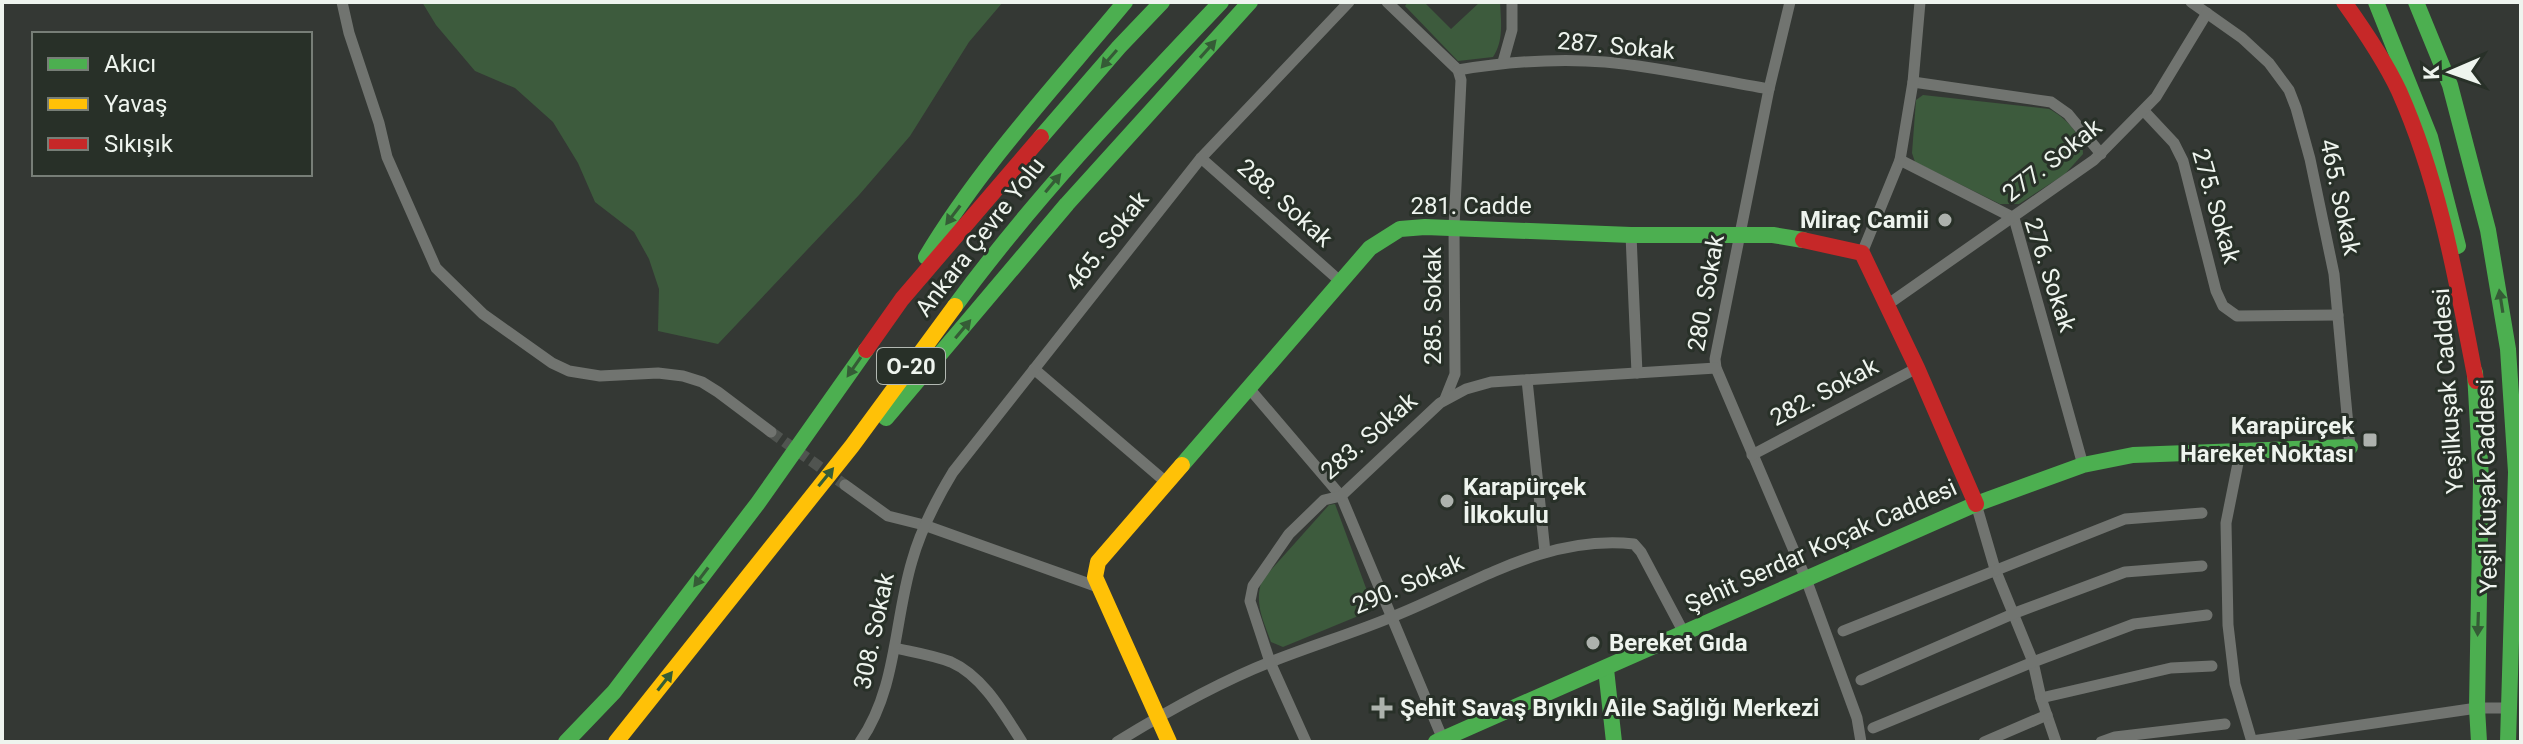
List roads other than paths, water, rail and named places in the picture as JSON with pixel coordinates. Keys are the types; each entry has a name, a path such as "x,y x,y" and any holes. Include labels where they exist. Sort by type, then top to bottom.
{"main road":[{"path":"902,299 945,225 1125,2"},
{"name":"Ankara Çevre Yolu","path":"566,742 614,692 739,528 902,299 1119,47 1162,2"},
{"name":"Ankara Çevre Yolu","path":"616,742 852,446 993,254 1076,155 1221,2"},
{"path":"852,446 890,415 1067,204 1250,2"},
{"path":"2344,2 2373,41 2416,126 2442,216 2476,381"},
{"name":"Yeşilkuşak Caddesi","path":"2376,2 2430,137 2454,223 2473,338 2481,530 2479,742"},
{"name":"Yeşil Kuşak Caddesi","path":"2416,2 2450,85 2488,230 2506,335 2516,461 2508,742"},
{"name":"281. Cadde","path":"1098,587 1095,577 1098,562 1370,248 1390,233 1415,227 1454,227 1631,235 1738,234 1795,237 1862,253"},
{"path":"1862,253 1917,368 1976,504"},
{"name":"Şehit Serdar Koçak Caddesi","path":"1441,741 1976,504 2083,465 2133,455 2350,447"},
{"path":"1098,587 1169,742"},
{"path":"1606,669 1614,742"}],"street":[{"path":"342,2 387,157 436,268 483,314 552,363 569,371 600,376 658,373 683,376 702,382 718,392 771,432"},
{"name":"465. Sokak","path":"924,525 953,472 1201,158 1349,2"},
{"path":"1387,2 1458,70"},
{"path":"1503,62 1512,30 1512,2"},
{"name":"280. Sokak","path":"1790,2 1738,234 1716,347 1716,368 1806,579 1857,718 1861,742"},
{"path":"1862,253 1900,160 1913,82 1920,2"},
{"name":"465. Sokak","path":"2191,2 2269,63 2289,90 2303,129 2334,274 2350,447"},
{"name":"277. Sokak","path":"1887,305 2101,154 2144,111 2169,78 2207,13"},
{"name":"287. Sokak","path":"1458,70 1503,62 1607,62 1769,89"},
{"name":"285. Sokak","path":"1445,399 1455,374 1454,227 1461,80 1458,70"},
{"path":"1913,82 2051,102 2068,114 2101,154"},
{"name":"275. Sokak","path":"2144,111 2174,143 2183,161 2219,300 2237,316 2338,315"},
{"name":"288. Sokak","path":"1201,158 1341,282"},
{"name":"276. Sokak","path":"1900,160 2014,218 2083,465"},
{"path":"1631,235 1637,373"},
{"name":"283. Sokak","path":"1306,742 1270,662 1250,601 1253,586 1289,534 1324,500 1341,496 1445,399 1481,384 1716,368"},
{"name":"282. Sokak","path":"1752,455 1917,368"},
{"path":"1034,369 1167,483"},
{"path":"1455,374 1481,384"},
{"path":"1527,380 1545,552"},
{"path":"1248,387 1341,496 1441,741"},
{"path":"2240,453 2226,523 2228,625 2235,684 2252,741 2477,708 2509,708"},
{"path":"845,485 888,516 924,525 1098,587"},
{"path":"1976,504 1995,569 2033,662 2056,742"},
{"path":"1843,631 2125,519 2202,513"},
{"name":"308. Sokak","path":"860,742 881,703 911,562 924,525"},
{"name":"290. Sokak","path":"1117,742 1157,718 1270,662 1390,618 1492,571 1570,546 1619,542 1634,544 1684,633"},
{"path":"1861,680 2015,613 2125,572 2202,566"},
{"path":"1873,728 2134,624 2207,615"},
{"path":"895,648 940,658 968,673 998,705 1022,742"},
{"path":"2041,698 2171,668 2212,666"},
{"path":"1984,742 2047,715"},
{"path":"2101,742 2115,737 2225,724"}],"tunnel":[{"path":"771,432 845,485"}],"place":[{"name":"Miraç Camii","path":"1945,220"},
{"name":"Karapürçek Hareket Noktası","path":"2370,440"},
{"name":"Karapürçek İlkokulu","path":"1447,501"},
{"name":"Bereket Gıda","path":"1593,643"},
{"name":"Şehit Savaş Bıyıklı Aile Sağlığı Merkezi","path":"1382,708"}]}
